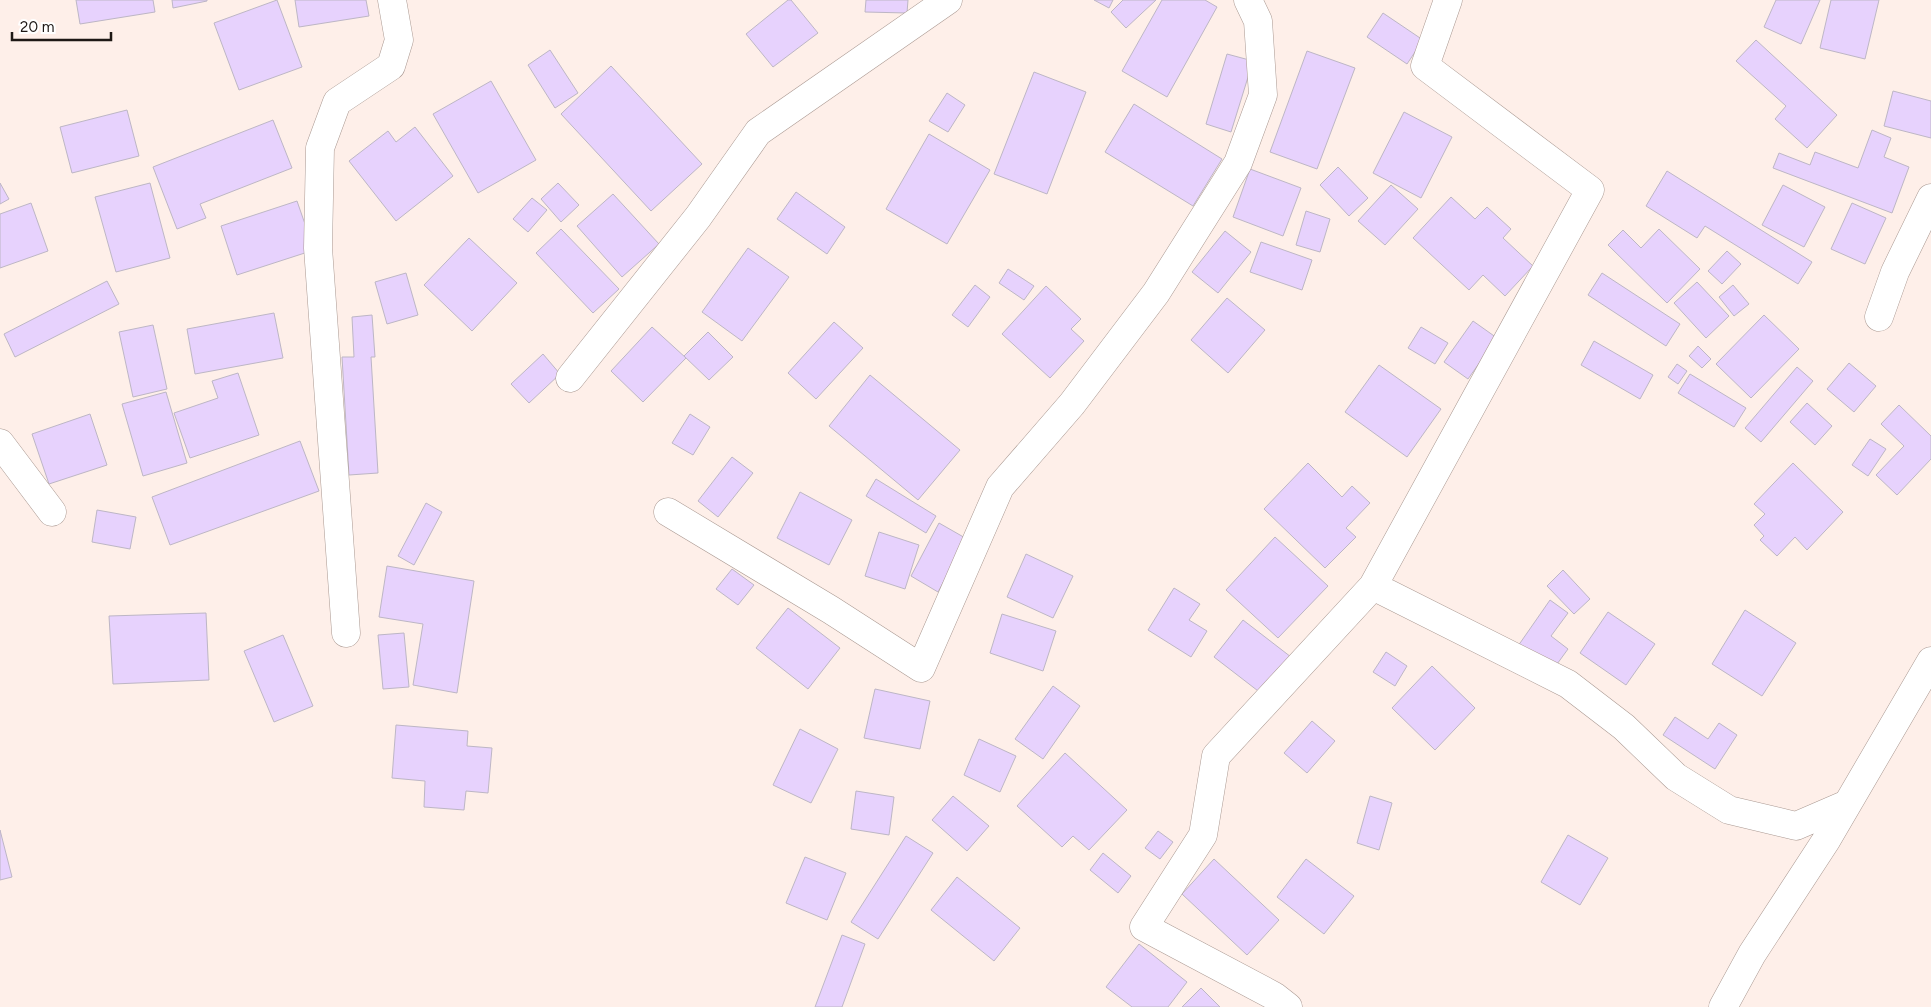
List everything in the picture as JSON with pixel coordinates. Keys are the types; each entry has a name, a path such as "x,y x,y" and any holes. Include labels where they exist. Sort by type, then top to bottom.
{"street":[{"path":"346,633 318,248 320,148 337,102 391,66 399,40 392,0"},
{"path":"570,378 698,217 758,132 948,0"},
{"path":"668,512 830,610 921,668 1000,487 1072,404 1156,293 1238,163 1263,95 1258,21 1248,0"},
{"path":"1288,1007 1274,996 1144,927 1203,836 1216,756 1373,586 1590,190 1425,66 1448,0"},
{"path":"1879,317 1894,272 1931,198"},
{"path":"0,443 52,512"},
{"path":"1373,586 1568,684 1624,727 1676,776 1729,810 1796,826 1847,804"},
{"path":"1723,1007 1752,954 1827,839 1931,662"}],"building":[{"path":"76,0 153,0 155,12 80,24"},
{"path":"172,0 207,0 207,1 173,8"},
{"path":"277,0 302,67 239,90 214,23"},
{"path":"295,0 366,0 369,16 299,27"},
{"path":"788,0 791,0 818,33 773,67 746,34"},
{"path":"866,0 908,0 907,13 865,12"},
{"path":"1094,0 1113,0 1109,8"},
{"path":"1123,0 1156,0 1126,28 1111,12"},
{"path":"1162,0 1205,0 1217,7 1167,97 1122,71"},
{"path":"1776,0 1820,0 1801,44 1764,27"},
{"path":"1831,0 1879,0 1865,59 1820,48"},
{"path":"1383,13 1423,40 1407,64 1367,37"},
{"path":"1756,40 1837,115 1807,148 1775,119 1786,106 1736,61"},
{"path":"550,50 578,93 555,108 528,65"},
{"path":"1307,51 1355,68 1317,169 1270,152"},
{"path":"1227,54 1253,61 1231,132 1206,124"},
{"path":"611,66 702,164 651,211 561,114"},
{"path":"1034,72 1086,92 1047,194 994,174"},
{"path":"491,81 536,160 478,193 433,114"},
{"path":"1893,91 1931,101 1931,138 1884,126"},
{"path":"947,93 965,105 948,132 929,121"},
{"path":"1134,104 1222,159 1193,206 1105,152"},
{"path":"127,110 139,156 72,173 60,127"},
{"path":"1404,112 1452,137 1421,198 1373,173"},
{"path":"273,120 292,168 200,204 206,218 177,229 153,167"},
{"path":"415,127 453,176 396,221 349,161 388,131 396,142"},
{"path":"1872,130 1891,138 1884,157 1909,167 1892,213 1773,168 1779,153 1810,165 1815,152 1858,168"},
{"path":"929,134 990,170 947,244 886,209"},
{"path":"1338,167 1368,198 1349,216 1320,185"},
{"path":"1250,169 1301,188 1283,236 1233,217"},
{"path":"1667,171 1812,262 1798,284 1705,226 1697,238 1646,206"},
{"path":"0,183 9,199 0,204"},
{"path":"150,183 170,258 116,272 95,197"},
{"path":"558,183 579,205 561,222 541,199"},
{"path":"1391,185 1418,209 1385,245 1358,221"},
{"path":"1783,185 1825,207 1804,247 1762,225"},
{"path":"796,192 845,227 827,254 777,219"},
{"path":"613,194 659,244 622,277 577,226"},
{"path":"1451,197 1475,219 1487,207 1511,229 1503,238 1533,266 1505,296 1483,275 1469,290 1413,238"},
{"path":"532,198 547,210 528,232 513,219"},
{"path":"297,201 314,250 237,275 221,226"},
{"path":"31,203 48,251 0,268 0,214"},
{"path":"1852,203 1886,218 1865,264 1831,249"},
{"path":"1306,211 1330,219 1320,252 1296,245"},
{"path":"561,229 619,289 593,313 536,253"},
{"path":"1659,229 1700,269 1667,303 1608,245 1623,230 1641,248"},
{"path":"1225,231 1251,252 1218,293 1192,272"},
{"path":"469,238 517,283 472,331 424,285"},
{"path":"1261,242 1312,260 1302,290 1250,272"},
{"path":"748,248 789,277 742,341 702,312"},
{"path":"1727,251 1741,264 1722,284 1708,271"},
{"path":"1008,269 1034,286 1024,300 999,283"},
{"path":"406,273 418,315 387,324 375,282"},
{"path":"1602,273 1680,324 1666,346 1588,295"},
{"path":"107,281 119,304 15,357 4,334"},
{"path":"1697,282 1729,316 1706,338 1674,303"},
{"path":"975,285 990,297 968,327 952,315"},
{"path":"1733,285 1749,304 1734,316 1719,297"},
{"path":"1046,286 1081,319 1071,329 1084,341 1050,378 1002,334"},
{"path":"1227,298 1265,330 1228,373 1191,340"},
{"path":"274,313 283,358 195,374 187,329"},
{"path":"372,315 375,357 371,357 378,473 349,475 342,357 354,357 352,317"},
{"path":"1764,315 1799,349 1751,398 1716,364"},
{"path":"1473,321 1497,338 1468,379 1444,362"},
{"path":"834,322 863,348 816,399 788,373"},
{"path":"153,325 167,389 133,397 119,332"},
{"path":"652,327 686,358 643,402 611,371"},
{"path":"1421,327 1448,343 1435,364 1408,348"},
{"path":"708,332 733,357 709,380 684,356"},
{"path":"1594,341 1653,375 1640,399 1581,365"},
{"path":"1698,346 1711,359 1702,368 1689,356"},
{"path":"543,354 560,374 529,403 511,384"},
{"path":"1849,363 1876,386 1854,412 1827,389"},
{"path":"1677,364 1687,371 1678,384 1668,377"},
{"path":"1379,365 1441,409 1407,457 1345,412"},
{"path":"1797,367 1813,381 1761,442 1745,428"},
{"path":"238,373 259,435 190,458 174,413 218,398 212,381"},
{"path":"1690,374 1746,408 1734,427 1678,393"},
{"path":"870,375 960,450 918,500 829,426"},
{"path":"166,392 187,463 143,476 122,404"},
{"path":"1807,403 1832,426 1815,445 1790,422"},
{"path":"1899,405 1931,436 1931,459 1897,495 1876,475 1904,446 1881,424"},
{"path":"90,414 107,465 49,484 32,434"},
{"path":"690,414 710,427 693,455 672,443"},
{"path":"1870,439 1886,449 1868,476 1852,465"},
{"path":"300,441 319,491 170,545 152,497"},
{"path":"732,457 753,473 718,517 698,501"},
{"path":"1308,463 1342,497 1352,486 1370,503 1346,528 1356,537 1325,568 1264,509"},
{"path":"1793,463 1843,512 1807,550 1795,537 1777,556 1760,540 1764,536 1754,525 1765,514 1754,504"},
{"path":"876,479 936,516 926,533 866,496"},
{"path":"800,492 852,520 829,565 777,538"},
{"path":"426,503 442,512 414,565 398,556"},
{"path":"97,510 136,517 130,549 92,542"},
{"path":"939,523 967,539 938,592 911,576"},
{"path":"879,532 919,545 905,589 865,576"},
{"path":"1275,537 1328,586 1278,638 1226,590"},
{"path":"1026,554 1073,576 1053,618 1007,597"},
{"path":"387,566 474,581 457,693 413,685 423,624 379,617"},
{"path":"732,569 754,585 738,605 716,589"},
{"path":"1563,570 1590,599 1574,614 1547,586"},
{"path":"1174,588 1200,604 1189,620 1207,631 1191,657 1148,630"},
{"path":"1550,600 1568,613 1551,636 1568,649 1552,671 1518,646"},
{"path":"788,608 840,648 808,689 756,648"},
{"path":"1745,610 1796,643 1762,696 1712,664"},
{"path":"1608,612 1655,644 1626,685 1580,653"},
{"path":"206,613 209,680 113,684 109,616"},
{"path":"1002,614 1056,631 1043,671 990,653"},
{"path":"1243,620 1291,657 1262,694 1214,657"},
{"path":"404,633 409,687 383,689 378,635"},
{"path":"283,635 313,706 274,722 244,651"},
{"path":"1386,652 1407,666 1395,686 1373,672"},
{"path":"1432,666 1475,708 1435,750 1392,708"},
{"path":"1053,686 1080,706 1043,759 1015,739"},
{"path":"875,689 930,701 920,749 864,738"},
{"path":"1675,717 1708,739 1719,723 1737,735 1715,769 1663,735"},
{"path":"1312,721 1335,741 1307,773 1284,753"},
{"path":"396,725 468,731 467,746 492,748 488,793 466,791 464,810 424,807 425,781 392,778"},
{"path":"800,729 838,749 811,803 773,785"},
{"path":"979,739 1016,756 1000,792 964,775"},
{"path":"1065,753 1127,810 1089,850 1073,836 1062,847 1017,806"},
{"path":"856,791 894,797 889,835 851,829"},
{"path":"953,796 989,826 967,851 932,820"},
{"path":"1370,796 1392,803 1379,850 1357,843"},
{"path":"0,830 12,877 0,880"},
{"path":"1158,831 1173,842 1160,859 1145,848"},
{"path":"1568,835 1608,858 1580,905 1541,882"},
{"path":"906,836 933,853 878,939 851,922"},
{"path":"1103,853 1131,876 1118,893 1090,870"},
{"path":"805,857 846,873 827,920 786,903"},
{"path":"1214,859 1279,920 1247,955 1182,894"},
{"path":"1306,859 1354,896 1324,934 1277,897"},
{"path":"957,877 1020,928 994,961 931,910"},
{"path":"842,935 865,944 842,1007 815,1007"},
{"path":"1139,944 1187,982 1168,1007 1132,1007 1106,987"},
{"path":"1201,988 1220,1007 1182,1007"}]}
